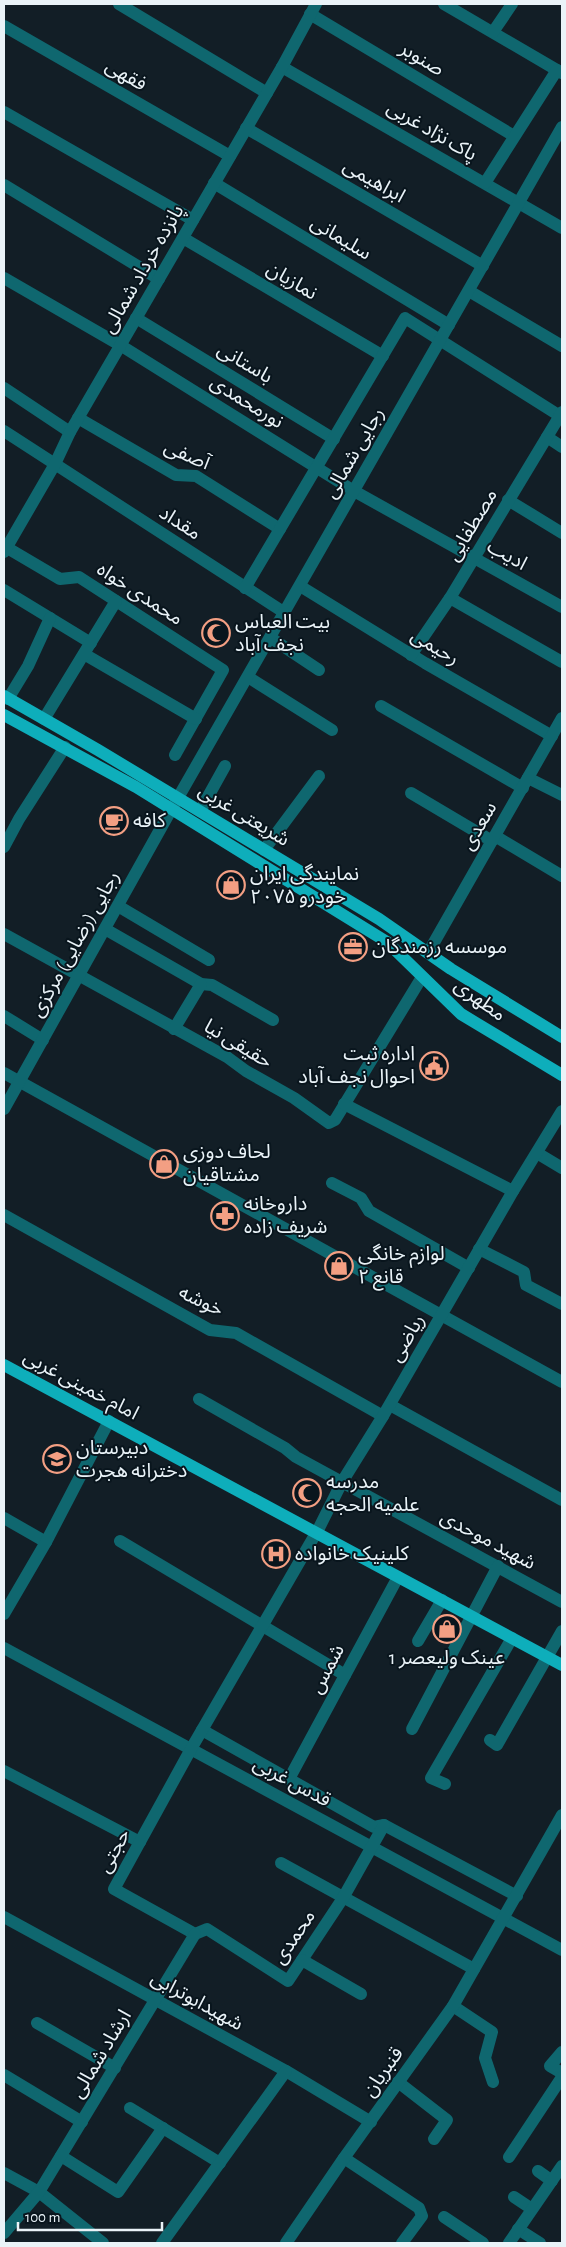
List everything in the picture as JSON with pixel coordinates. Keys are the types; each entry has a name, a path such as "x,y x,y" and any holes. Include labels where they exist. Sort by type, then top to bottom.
{"main road":[{"name":"شریعتی غربی","path":"6,698 179,798 379,919 509,1006 562,1037"},
{"name":"شریعتی غربی","path":"4,715 136,787 387,942"},
{"name":"مطهری","path":"387,942 461,1014 562,1075"},
{"name":"امام خمینی غربی","path":"4,1365 562,1665"}],"street":[{"path":"119,4 267,93"},
{"path":"444,4 560,71 514,136 485,183"},
{"path":"493,32 512,4"},
{"name":"پانزده خرداد شمالی","path":"5,549 55,464 78,418 282,67 313,9"},
{"name":"صنوبر","path":"313,9 514,136"},
{"name":"فقهی","path":"4,26 230,156"},
{"name":"پاک نژاد غربی","path":"282,67 562,228"},
{"path":"4,112 193,220"},
{"name":"رجایی شمالی","path":"179,798 562,127"},
{"name":"ابراهیمی","path":"246,128 483,266"},
{"name":"سلیمانی","path":"214,183 449,325"},
{"path":"4,185 159,279"},
{"name":"نمازیان","path":"183,238 382,356"},
{"name":"نورمحمدی","path":"4,278 120,345 354,491"},
{"path":"469,291 562,346"},
{"name":"باستانی","path":"136,318 334,439"},
{"path":"245,588 405,318 561,414"},
{"path":"4,388 70,432"},
{"name":"مصطفایی","path":"411,655 450,598 561,414"},
{"name":"آصفی","path":"78,418 176,475 196,476 280,530"},
{"name":"مقداد","path":"4,431 285,613"},
{"path":"547,437 562,447"},
{"name":"ادیب","path":"354,491 562,607"},
{"path":"508,500 562,532"},
{"name":"محمدی خواه","path":"5,549 60,579 79,577 224,670 196,719"},
{"name":"رحیمی","path":"300,586 411,655 552,736"},
{"path":"4,590 91,643"},
{"path":"450,598 562,662"},
{"path":"44,719 116,601"},
{"path":"6,698 28,666 50,618"},
{"path":"270,638 319,670"},
{"path":"84,654 196,719 175,755"},
{"path":"248,677 332,730"},
{"path":"381,706 526,783 562,795"},
{"name":"سعدی","path":"428,953 562,719"},
{"path":"4,847 18,819 65,747"},
{"path":"200,811 225,766"},
{"path":"264,850 320,776"},
{"path":"411,793 562,876"},
{"name":"رجایی (رضایی) مرکزی","path":"4,1109 179,798"},
{"path":"118,906 209,960"},
{"path":"105,929 200,984 212,984 274,1020"},
{"name":"حقیقی نیا","path":"4,934 80,974 238,1064 246,1071 294,1098 329,1122 335,1120 422,977"},
{"path":"174,1029 200,984"},
{"path":"4,1016 43,1040"},
{"path":"4,1073 562,1382"},
{"path":"344,1104 513,1191"},
{"name":"ریاضی","path":"263,1625 316,1533 342,1482 562,1111"},
{"path":"537,1153 562,1168"},
{"path":"332,1183 361,1198 369,1211 469,1268"},
{"name":"خوشه","path":"4,1215 210,1330 236,1333 562,1500"},
{"path":"479,1249 524,1272 526,1285 561,1300"},
{"name":"شهید موحدی","path":"199,1399 342,1482 562,1602"},
{"path":"4,1614 46,1542 109,1421"},
{"path":"4,1518 46,1542"},
{"path":"120,1541 345,1674"},
{"path":"412,1729 498,1566"},
{"name":"شمس","path":"289,1779 398,1577"},
{"path":"418,1641 442,1600"},
{"name":"حجتی","path":"195,1934 114,1889 191,1749 263,1625"},
{"path":"490,1740 497,1745 562,1631"},
{"path":"445,1784 431,1778 512,1638"},
{"name":"قدس غربی","path":"4,1648 562,1950"},
{"path":"202,1730 374,1827 384,1825 517,1896"},
{"path":"4,1770 140,1842"},
{"name":"قنبریان","path":"286,2243 344,2158 453,2006 562,1815"},
{"name":"محمدی","path":"195,1934 207,1929 288,1980 343,1898 384,1825"},
{"path":"281,1863 474,1969"},
{"name":"شهیدابوترابی","path":"4,1918 286,2071 371,2122"},
{"name":"ارشاد شمالی","path":"4,2233 39,2192 195,1934"},
{"path":"302,1960 361,1994"},
{"path":"453,2006 492,2032 485,2058 493,2082"},
{"path":"37,2023 115,2068"},
{"path":"562,2052 550,2066 562,2073"},
{"path":"162,2243 286,2071"},
{"path":"4,2075 82,2122"},
{"path":"509,2157 562,2078"},
{"path":"398,2082 447,2120 434,2139"},
{"path":"130,2108 220,2163"},
{"path":"61,2156 118,2192 163,2128"},
{"path":"344,2158 420,2208 422,2216 402,2243"},
{"path":"509,2243 562,2166"},
{"path":"538,2171 552,2181"},
{"path":"4,2173 39,2192 104,2243"},
{"path":"514,2197 532,2209"},
{"path":"444,2217 483,2243"},
{"path":"518,2230 540,2243"}],"place":[{"name":"بیت العباس نجف آباد","path":"216,633"},
{"name":"کافه","path":"114,821"},
{"name":"نمایندگی ایران خودرو ۲۰۷۵","path":"231,885"},
{"name":"موسسه رزمندگان","path":"353,947"},
{"name":"اداره ثبت احوال نجف آباد","path":"434,1066"},
{"name":"لحاف دوزی مشتاقیان","path":"164,1164"},
{"name":"داروخانه شریف زاده","path":"225,1216"},
{"name":"لوازم خانگی قانع ۲","path":"339,1266"},
{"name":"دبیرستان دخترانه هجرت","path":"57,1459"},
{"name":"مدرسه علمیه الحجه","path":"307,1493"},
{"name":"کلینیک خانواده","path":"276,1554"},
{"name":"عینک ولیعصر 1","path":"447,1629"}]}
